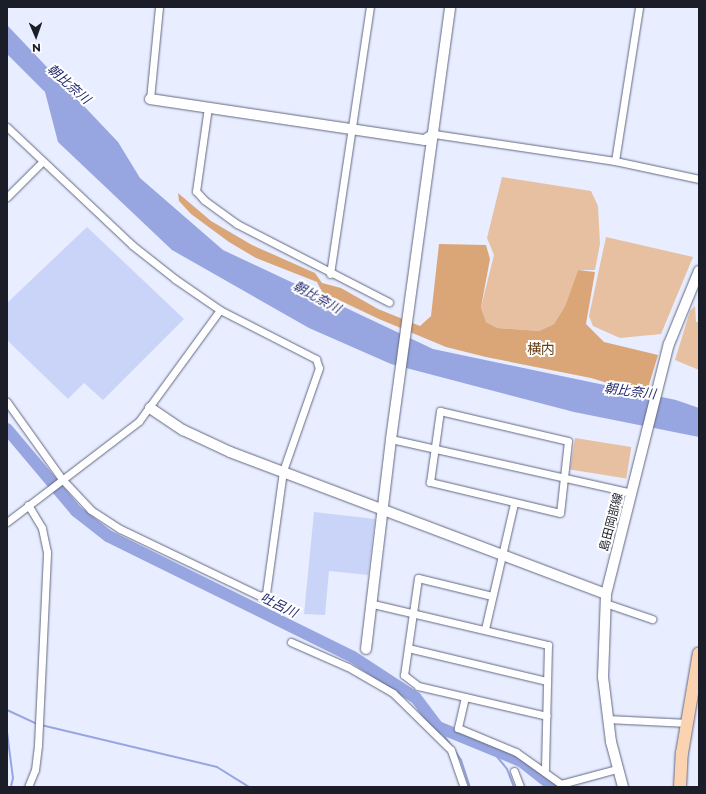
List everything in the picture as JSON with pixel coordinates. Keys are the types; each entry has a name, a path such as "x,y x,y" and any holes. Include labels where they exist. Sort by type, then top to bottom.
{"main road":[{"path":"680,787 699,653"}],"street":[{"path":"159,7 150,99 425,140 434,131"},
{"path":"330,274 334,262 370,7"},
{"path":"366,649 373,604 391,438 400,383 450,7"},
{"path":"616,161 639,7"},
{"path":"208,107 196,191 237,224 330,274 389,302"},
{"path":"7,127 42,162 132,245 220,310 316,359 319,368 282,473 266,594 260,596 104,520 62,479 7,402"},
{"path":"434,131 616,161 699,179"},
{"path":"7,197 42,162"},
{"name":"島田岡部線","path":"623,787 617,769 607,719 603,677 606,598 657,391 679,317 699,271"},
{"path":"7,522 43,493 122,435 150,408 220,310"},
{"path":"150,408 206,442 282,473 384,509 606,598 652,620"},
{"path":"440,411 568,441 565,478 560,513 430,482 440,411"},
{"path":"391,438 632,494"},
{"path":"485,629 500,556 514,503"},
{"path":"28,505 39,521 46,543 40,719 35,770 28,787"},
{"path":"492,596 418,578 404,675 418,686 547,716"},
{"path":"373,604 485,629 548,645 545,771"},
{"path":"291,642 348,667 393,693 451,750 464,787"},
{"path":"408,648 547,681"},
{"path":"465,697 458,728 516,752 545,771 561,784 617,769"},
{"path":"607,719 688,723"},
{"path":"514,771 520,787"}],"shaded area":[{"path":"502,177 591,191 598,206 600,244 595,270 578,270 565,306 554,324 539,331 497,328 486,322 481,307 494,255 487,238"},
{"path":"178,193 211,221 252,245 315,273 322,283 341,288 378,309 420,326 431,316 439,244 486,245 490,259 481,307 486,322 497,328 539,331 554,324 565,306 578,270 595,272 586,324 604,342 658,355 648,388 641,393 591,378 486,357 446,347 379,319 322,292 317,282 256,258 229,242 191,214 179,201"},
{"path":"606,237 693,257 661,334 620,338 593,326 589,316"},
{"path":"695,306 696,322 699,322 699,370 675,360 690,311"},
{"path":"575,438 631,447 626,479 570,470"}],"water":[{"name":"朝比奈川","path":"7,25 118,142 140,178 223,250 433,349 676,400 699,408 699,437 574,412 391,364 309,328 172,250 58,142 45,92 7,54"}],"building":[{"path":"87,227 184,319 103,400 84,383 68,399 7,340 7,303"},
{"path":"314,512 375,519 368,575 329,571 325,615 304,614"}],"waterway":[{"name":"吐呂川","path":"7,429 76,511 108,536 353,657 416,698 438,727 521,761 554,787"},
{"path":"7,710 37,724"},
{"path":"41,725 217,767 249,787"},
{"path":"438,727 461,760 470,787"},
{"path":"7,732 13,778 11,787"},
{"path":"490,748 507,769 514,787"}],"district":[{"name":"横内","path":"541,349"}]}
